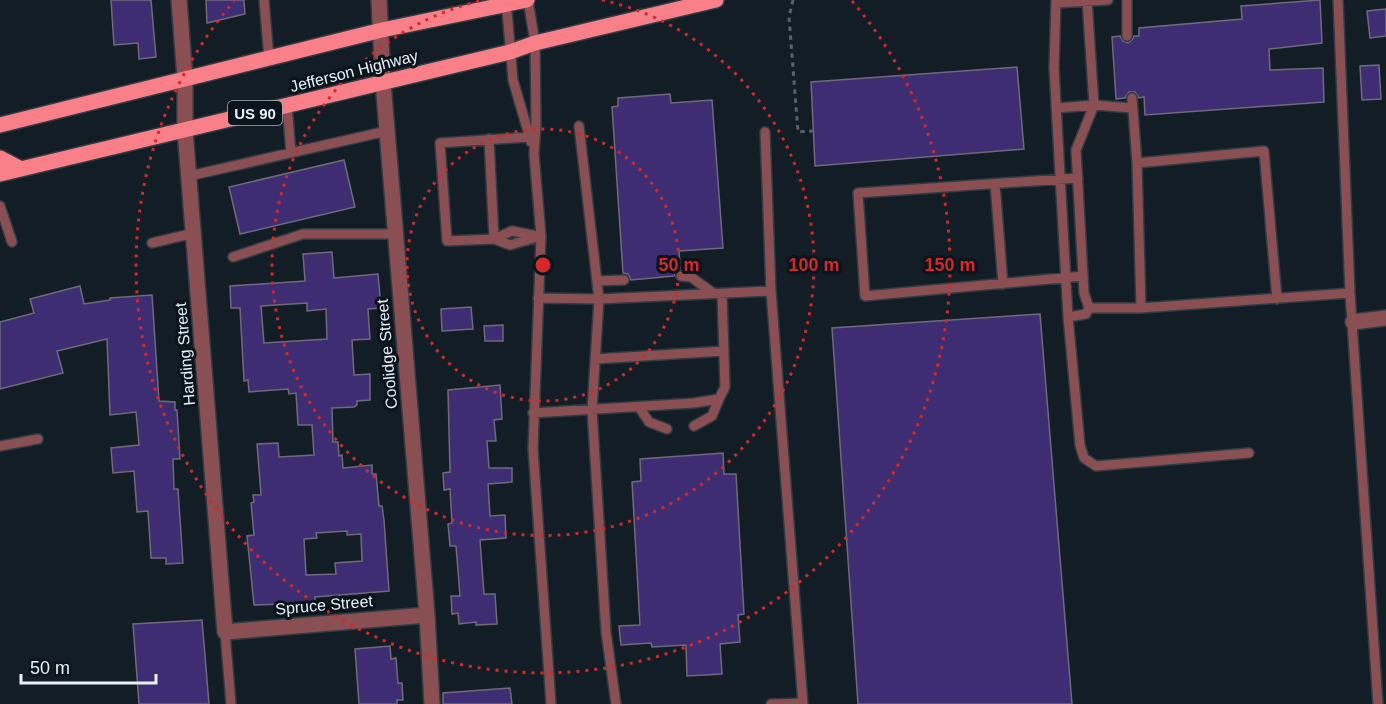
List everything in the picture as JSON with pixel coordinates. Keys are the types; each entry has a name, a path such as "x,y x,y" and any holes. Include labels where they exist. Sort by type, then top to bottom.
{"main road":[{"name":"Jefferson Highway","path":"0,124 382,30 507,2 528,0"},
{"name":"Jefferson Highway","path":"0,174 510,52 535,43 716,0"},
{"path":"0,158 21,169"}],"street":[{"name":"Harding Street","path":"179,0 185,79 185,130 225,632"},
{"name":"Coolidge Street","path":"380,0 383,82 427,615 432,704"},
{"path":"1353,322 1386,318"},
{"name":"Spruce Street","path":"225,632 427,615"}],"lane":[{"path":"264,0 269,58"},
{"path":"528,0 535,43 537,125 534,154 540,236 533,449 551,704"},
{"path":"1108,0 1056,2 1054,68 1068,317 1080,445 1084,458 1096,466 1249,453"},
{"path":"1127,0 1128,36"},
{"path":"1338,0 1350,293 1378,704"},
{"path":"1068,317 1086,314 1089,308 1084,293 1076,150 1094,105 1087,1"},
{"path":"507,2 513,80 534,154"},
{"path":"1056,108 1132,103 1137,163 1141,308"},
{"path":"287,105 291,153"},
{"path":"579,126 599,298 592,410 606,632 616,704"},
{"path":"189,176 387,130"},
{"path":"765,132 771,291 803,703 771,704"},
{"path":"529,136 440,143 447,241 494,239 510,245 540,236"},
{"path":"489,140 494,239"},
{"path":"1137,163 1264,151 1277,299"},
{"path":"1078,178 858,193 865,296 1083,276"},
{"path":"995,184 1003,284"},
{"path":"0,206 12,242"},
{"path":"152,243 194,233"},
{"path":"233,257 303,234 395,234"},
{"path":"681,276 691,277 717,293"},
{"path":"597,281 624,280"},
{"path":"538,298 599,298 771,291"},
{"path":"694,426 712,416 725,387 724,351 717,293"},
{"path":"1089,308 1141,308 1350,293"},
{"path":"595,359 724,351"},
{"path":"533,413 694,403 719,399"},
{"path":"639,407 649,422 667,429"},
{"path":"0,446 38,439"},
{"name":"Harding Street","path":"225,632 231,704"}],"path":[{"path":"793,0 789,17 798,132 813,131"}],"building":[{"path":"111,0 151,0 156,57 139,59 138,43 114,45"},
{"path":"206,0 244,0 245,14 207,23"},
{"path":"1320,0 1322,43 1269,49 1270,70 1323,68 1324,102 1145,115 1144,97 1139,98 1135,92 1129,92 1125,98 1116,99 1112,37 1120,36 1128,43 1134,36 1139,36 1139,28 1242,19 1241,6"},
{"path":"1386,9 1386,36 1370,38 1367,11"},
{"path":"1379,65 1381,99 1362,100 1360,66"},
{"path":"1017,67 1024,149 815,166 811,82"},
{"path":"670,94 671,103 712,100 723,248 679,251 680,269 674,276 631,280 628,274 623,273 612,107 618,106 618,98"},
{"path":"344,160 355,207 240,234 229,187"},
{"path":"332,252 334,278 378,274 381,308 368,309 370,339 352,340 354,375 370,374 370,400 357,401 354,407 332,408 333,442 338,442 343,468 372,465 372,474 376,474 379,506 382,506 384,520 389,591 315,597 315,603 254,605 247,536 254,535 251,503 254,502 253,495 261,495 257,444 278,443 279,457 314,455 312,425 298,425 296,393 289,394 288,389 249,392 248,380 244,381 240,308 231,308 230,286 305,281 303,254","holes":["307,303 307,311 326,309 327,339 264,343 261,306","347,531 347,535 361,534 362,561 335,563 336,574 306,575 304,539 317,538 316,533"]},
{"path":"80,286 84,304 110,300 110,298 152,295 159,401 175,402 175,410 177,410 180,459 173,459 174,489 178,489 183,563 166,564 166,558 151,558 148,511 137,512 134,471 113,473 111,448 139,445 136,412 110,415 107,339 57,351 63,373 0,389 0,322 34,313 30,299"},
{"path":"471,307 473,329 442,331 441,309"},
{"path":"1040,314 1072,704 858,704 832,328"},
{"path":"503,325 503,341 485,341 484,326"},
{"path":"500,385 502,419 494,420 496,441 487,441 489,468 512,468 512,482 488,484 490,516 505,515 506,538 480,540 484,594 495,594 497,624 476,625 476,622 459,624 458,613 452,614 451,596 460,596 456,546 450,546 448,524 452,523 450,489 444,490 443,473 450,472 448,390"},
{"path":"723,453 724,474 736,474 744,614 738,615 740,642 720,644 722,674 687,676 686,645 652,647 651,643 621,645 619,626 640,625 632,482 641,481 640,459"},
{"path":"202,620 209,704 139,704 133,624"},
{"path":"390,646 391,659 396,658 398,683 402,683 403,700 397,700 397,704 359,704 355,649"},
{"path":"510,688 512,704 443,704 443,693"}]}
